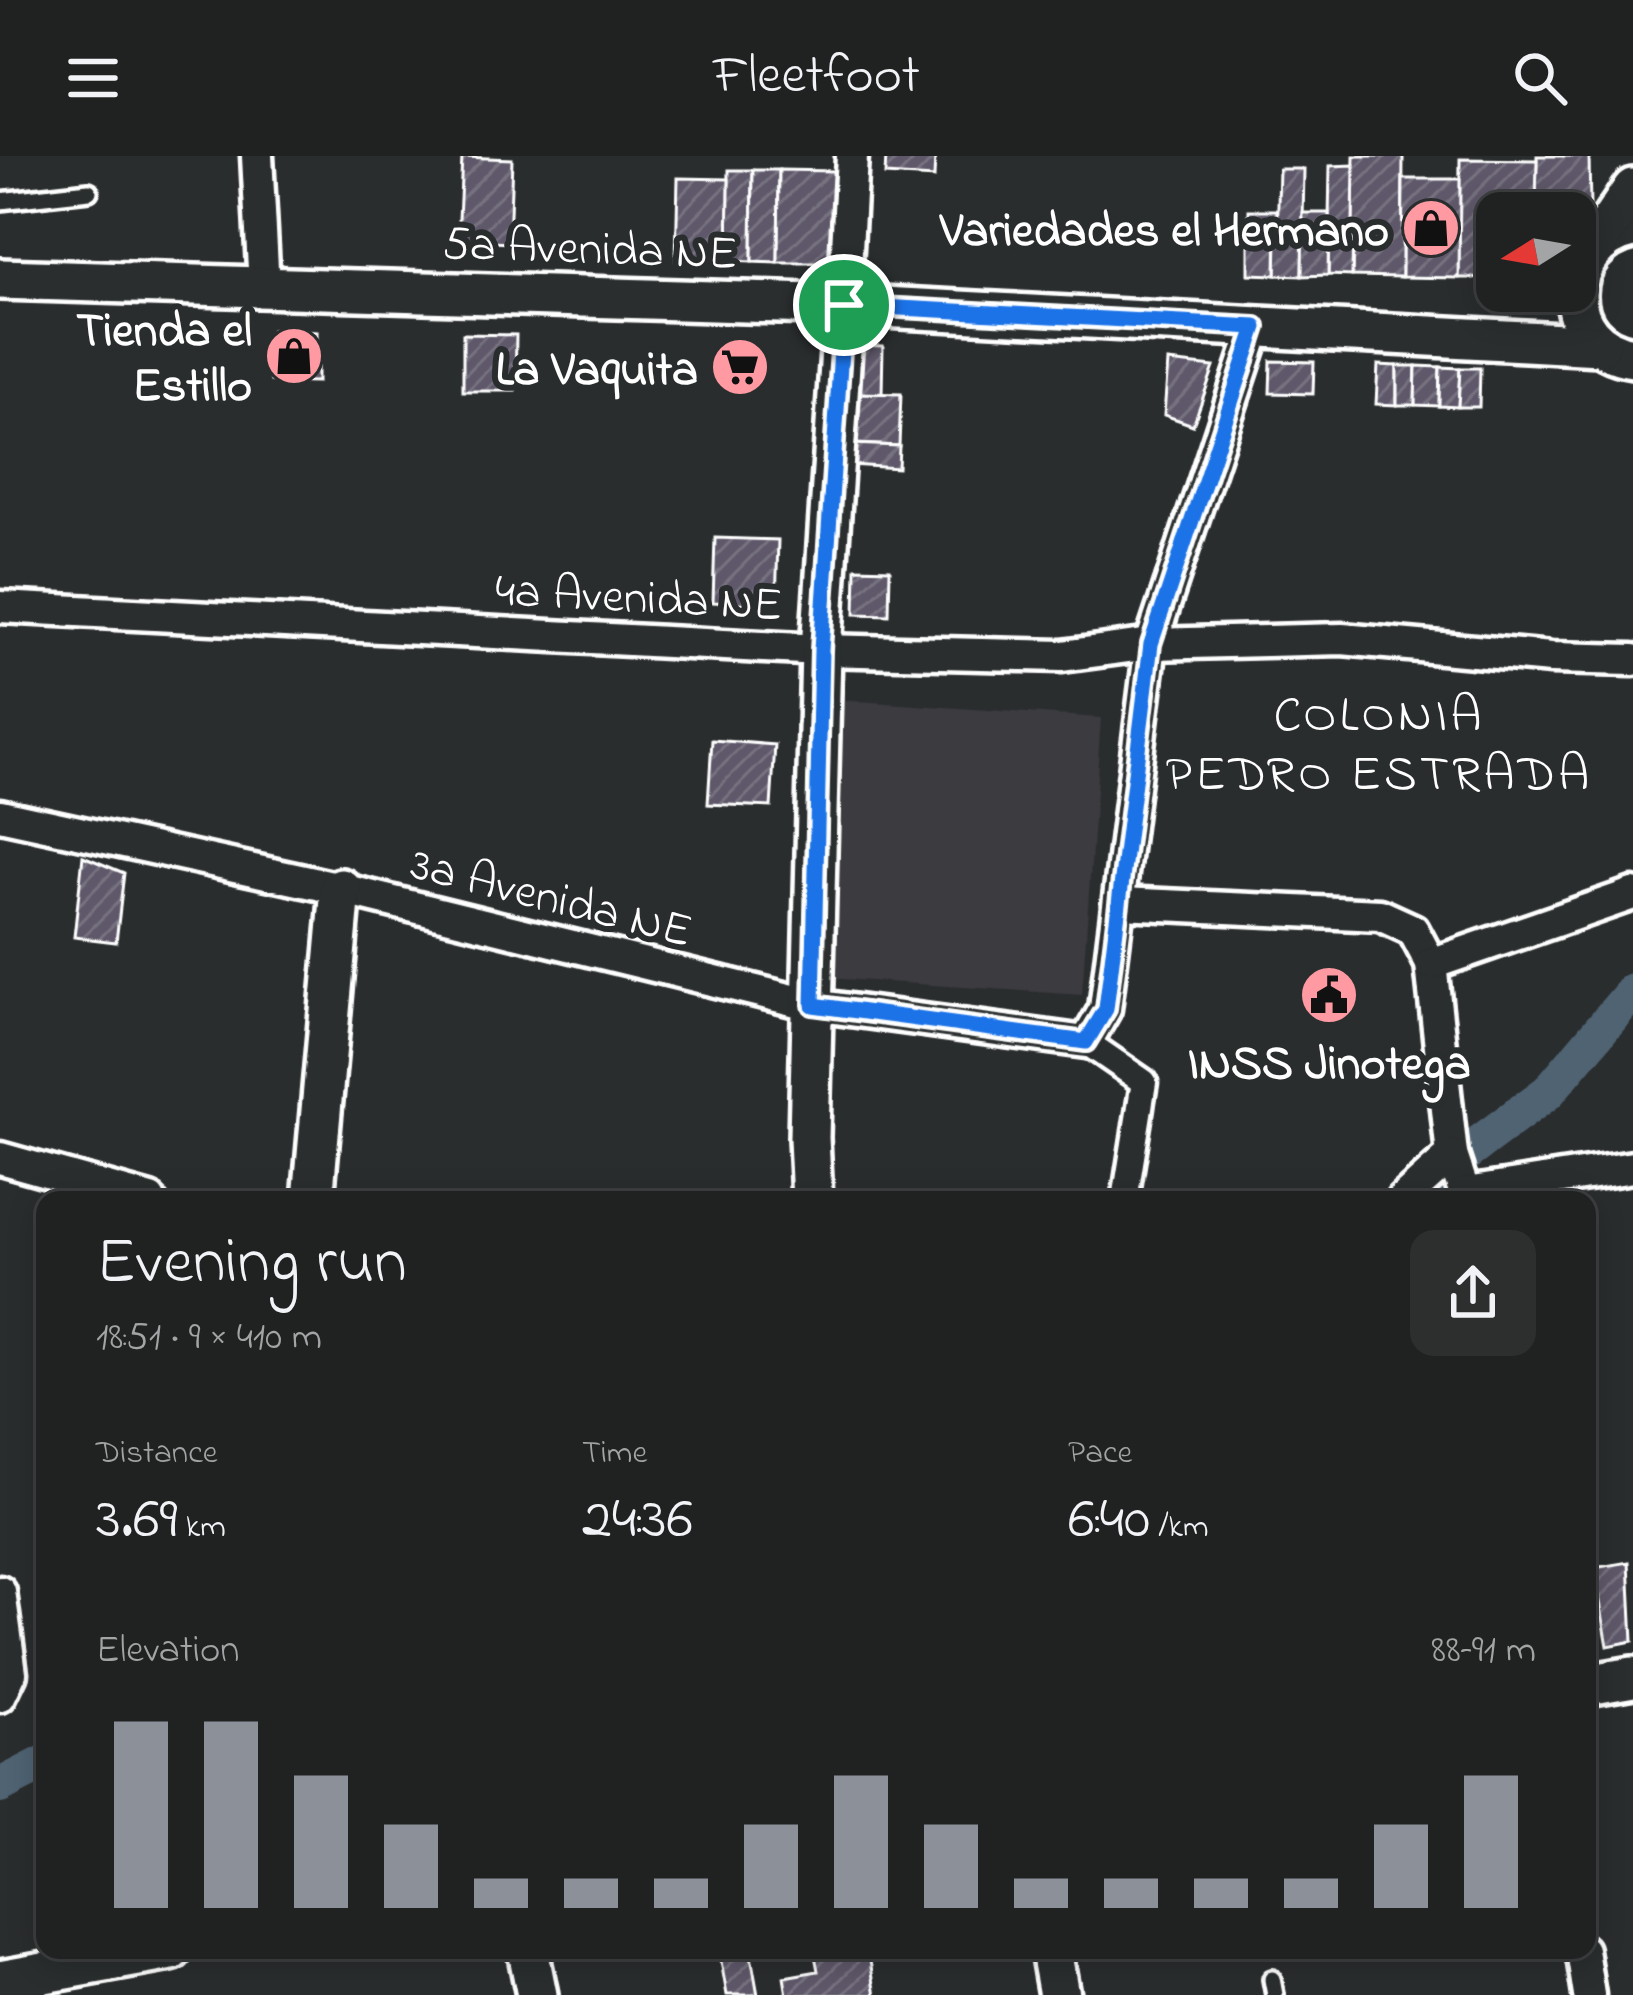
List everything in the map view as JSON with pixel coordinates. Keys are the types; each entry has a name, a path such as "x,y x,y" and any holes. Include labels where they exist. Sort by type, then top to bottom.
{"street":[{"path":"257,156 264,287"},
{"path":"812,1191 821,650 852,156"},
{"path":"1596,243 1633,189"},
{"path":"1596,246 1609,235 1633,228"},
{"name":"5a Avenida NE","path":"0,279 844,305 1536,340 1617,351"},
{"path":"1536,340 1557,312"},
{"path":"1578,312 1586,329 1617,351"},
{"path":"1126,1191 1144,1082 1086,1042 1106,1009 1151,644 1256,327"},
{"name":"4a Avenida NE","path":"0,607 821,650 1062,656 1151,644 1342,639 1551,658 1633,660"},
{"name":"3a Avenida NE","path":"0,815 341,889 813,1005 1086,1042"},
{"path":"314,1191 341,889"},
{"path":"1431,964 1633,894"},
{"path":"1120,903 1380,915 1413,930 1431,964 1452,1155 1465,1191"},
{"path":"1412,1191 1452,1155"},
{"path":"0,1158 118,1191"},
{"path":"1500,1191 1633,1167"},
{"path":"0,1592 11,1672 0,1696"},
{"path":"1596,1683 1633,1677"},
{"path":"25,1984 132,1959"},
{"path":"530,1959 537,1995"},
{"path":"1053,1959 1059,1995"},
{"path":"1583,1959 1589,1995"}],"lane":[{"path":"0,201 89,190"}],"shaded area":[{"path":"844,700 1101,718 1082,995 826,978"}],"building":[{"path":"886,156 935,156 934,178 885,175"},
{"path":"1354,156 1403,156 1402,277 1352,276"},
{"path":"1537,156 1589,156 1590,192 1536,192"},
{"path":"462,157 512,159 509,243 458,240"},
{"path":"1460,159 1537,160 1536,192 1476,192 1476,278 1459,278"},
{"path":"1354,165 1352,276 1328,275 1330,166"},
{"path":"1279,169 1304,169 1302,276 1276,275"},
{"path":"729,170 753,170 752,262 728,261"},
{"path":"753,170 779,170 778,263 752,262"},
{"path":"779,170 834,171 832,263 778,263"},
{"path":"678,178 729,179 728,261 676,261"},
{"name":"Variedades el Hermano","path":"1403,179 1460,179 1459,278 1402,277"},
{"path":"1249,210 1277,210 1276,275 1249,274"},
{"path":"1303,213 1329,213 1328,275 1302,276"},
{"name":"Tienda el Estillo","path":"272,330 317,332 317,382 271,381"},
{"path":"463,334 516,335 515,391 463,391"},
{"path":"854,345 883,346 882,394 853,393"},
{"path":"1271,361 1314,362 1313,394 1270,393"},
{"path":"1168,362 1214,367 1193,425 1164,415"},
{"path":"1378,365 1397,366 1397,405 1376,404"},
{"path":"1397,366 1416,366 1415,405 1397,405"},
{"path":"1416,366 1440,367 1439,406 1415,405"},
{"path":"1440,367 1460,368 1458,407 1439,406"},
{"path":"1460,368 1480,368 1479,407 1458,407"},
{"path":"857,393 901,394 899,446 855,444"},
{"path":"850,444 899,446 898,468 850,465"},
{"path":"715,538 778,540 776,605 713,602"},
{"path":"856,568 890,569 889,615 855,614"},
{"path":"712,740 775,745 771,807 708,804"},
{"path":"83,856 124,873 116,942 74,937"},
{"path":"1629,1562 1633,1641 1608,1646 1596,1568"},
{"path":"721,1959 752,1959 758,1995 727,1995"},
{"path":"816,1959 870,1959 876,1995 787,1995 784,1977 818,1971"}],"waterway":[{"path":"1461,1157 1548,1092 1633,991"},
{"path":"1442,1191 1447,1177"},
{"path":"0,1786 36,1768"}],"place":[{"name":"Variedades el Hermano","path":"1431,228"},
{"name":"Tienda el Estillo","path":"294,356"},
{"name":"La Vaquita","path":"740,367"},
{"name":"INSS Jinotega","path":"1329,995"}],"district":[{"name":"COLONIA PEDRO ESTRADA","path":"1379,741"}],"route":[{"path":"844,305 1256,327 1151,644 1106,1009 1086,1042 813,1005 821,650 844,305"}]}
